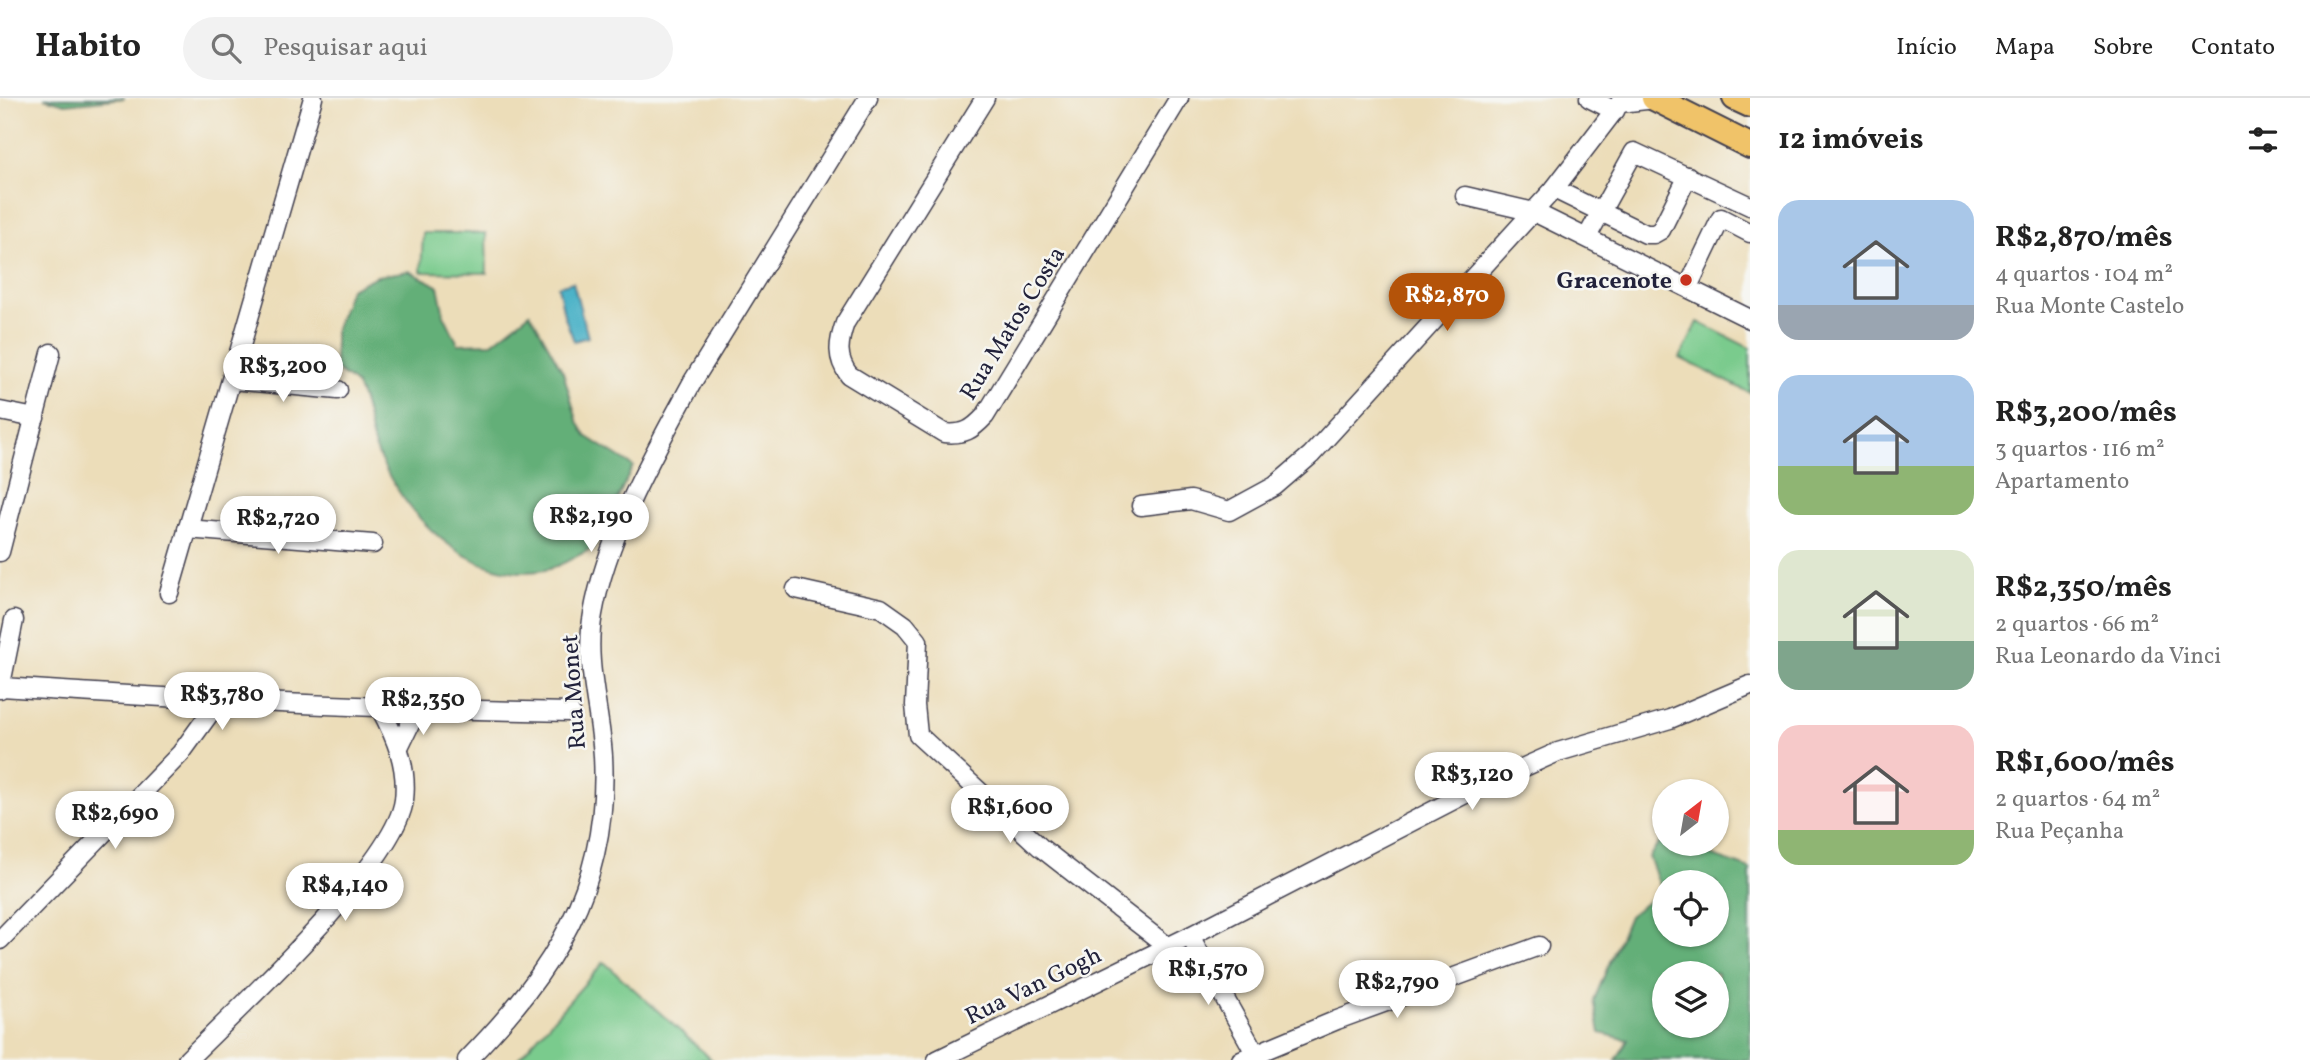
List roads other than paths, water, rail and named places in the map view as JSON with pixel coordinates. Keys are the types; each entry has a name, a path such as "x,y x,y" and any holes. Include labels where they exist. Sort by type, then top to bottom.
{"highway":[{"path":"1655,98 1750,146"}],"street":[{"path":"169,593 313,98"},
{"name":"Rua Monet","path":"467,1060 502,1024 567,935 594,863 604,785 590,647 593,615 614,545 667,428 693,381 868,98"},
{"name":"Rua Matos Costa","path":"985,98 845,323 839,351 841,365 849,375 944,433 961,434 973,429 985,416 1179,98"},
{"path":"1589,98 1618,104 1655,98"},
{"path":"1142,506 1191,500 1229,511 1275,486 1311,455 1534,212 1618,104"},
{"path":"1587,237 1634,152 1750,206"},
{"path":"1554,189 1646,234 1654,234 1661,230 1688,176"},
{"path":"1465,196 1534,212 1750,319"},
{"path":"1688,287 1721,218 1750,233"},
{"path":"0,552 51,353"},
{"path":"232,380 338,390"},
{"path":"0,411 35,418"},
{"path":"187,529 373,544"},
{"path":"796,589 881,608 905,625 918,641 915,705 918,735 1040,847 1167,946"},
{"path":"15,620 1,688 218,702 417,710 570,712"},
{"name":"Rua Van Gogh","path":"937,1060 1190,936 1395,828 1558,752 1670,719 1750,685"},
{"path":"185,700 192,735"},
{"path":"0,940 181,753 218,702"},
{"path":"187,1060 264,983 370,867 388,842 398,823 404,800 405,770 399,747 380,708"},
{"path":"399,747 417,710"},
{"path":"1190,936 1252,1058 1539,946"}],"water":[{"path":"573,282 588,337 574,341 564,315 558,286"}],"place":[{"name":"Gracenote","path":"1686,280"}]}
